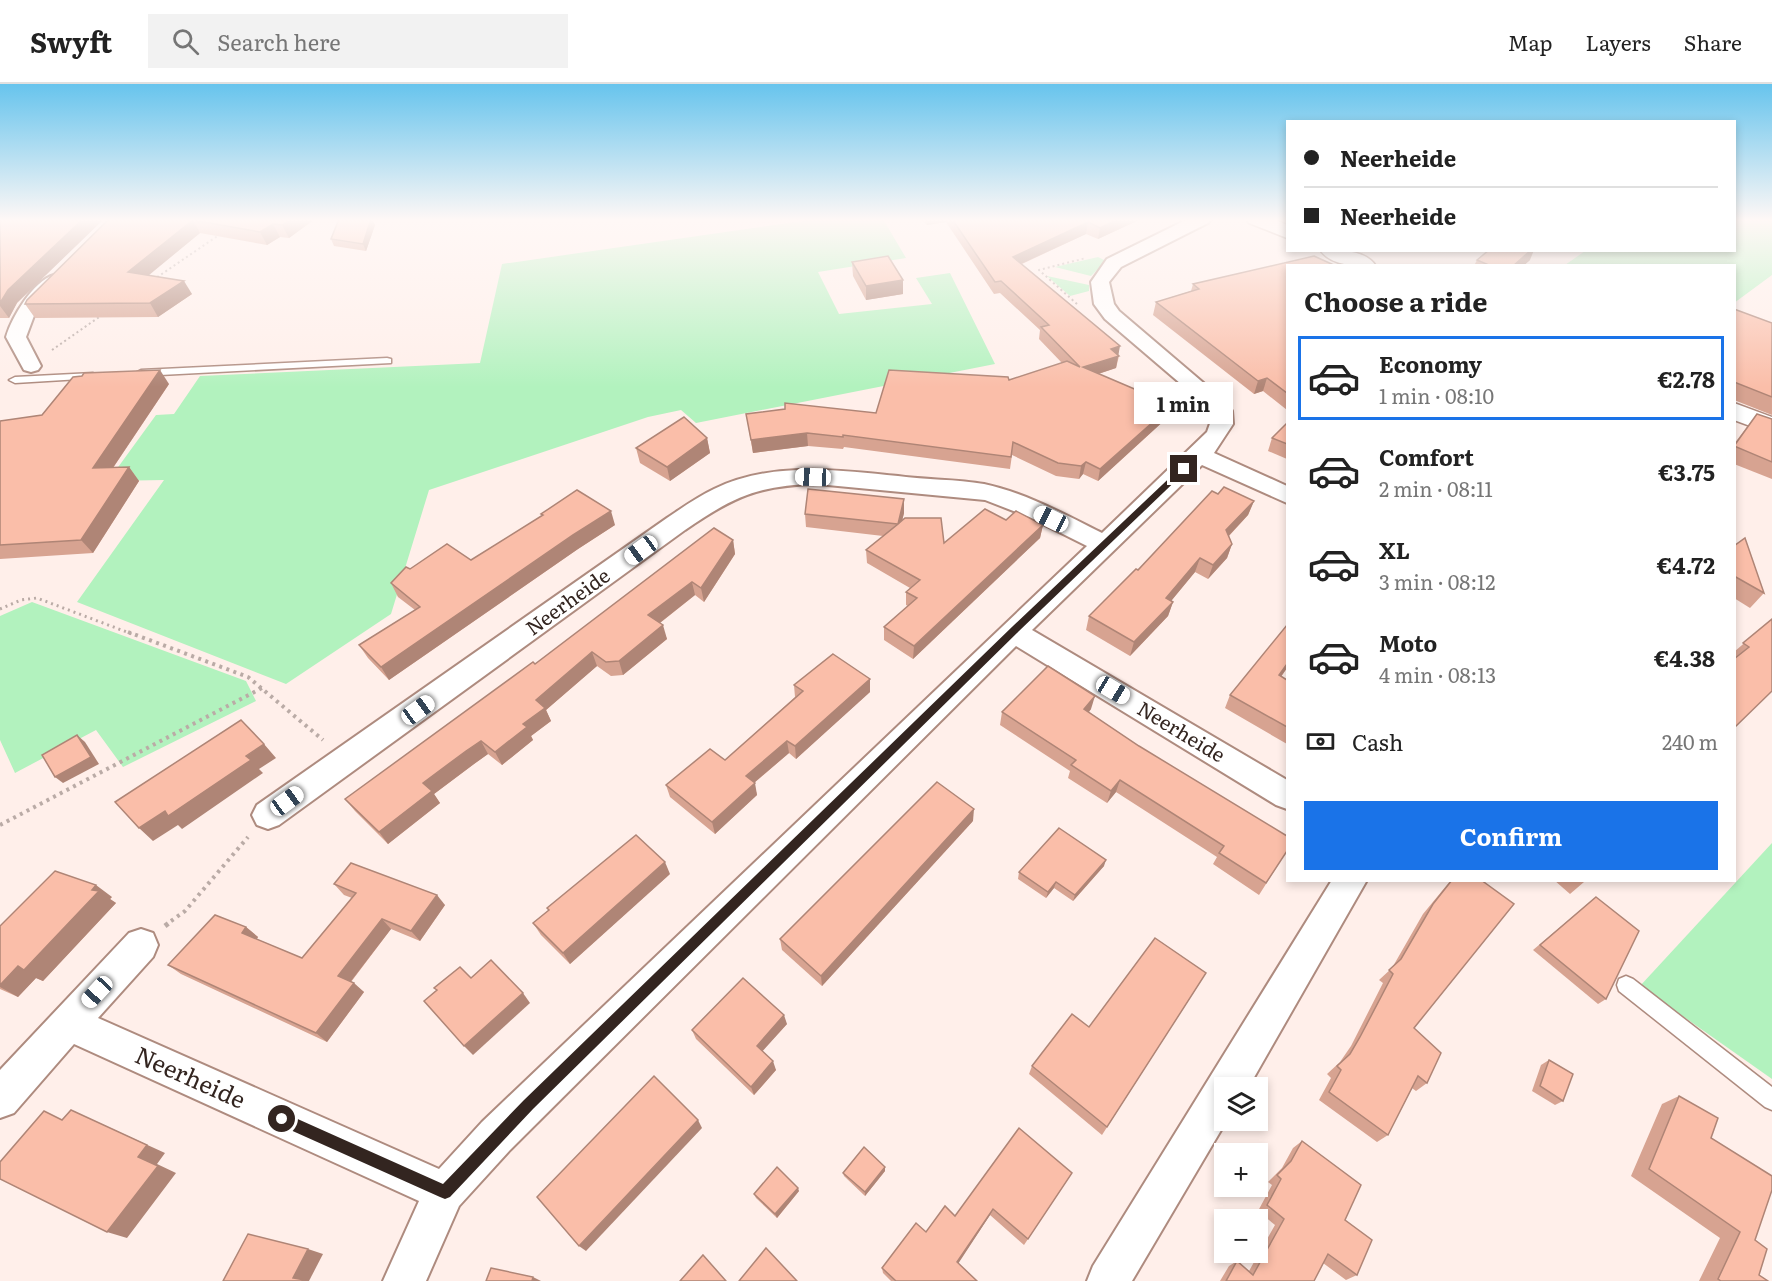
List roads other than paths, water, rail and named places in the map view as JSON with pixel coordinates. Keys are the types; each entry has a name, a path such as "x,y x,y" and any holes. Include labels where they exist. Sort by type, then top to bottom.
{"street":[{"path":"31,366 16,338 20,321 26,309 61,275"},
{"path":"404,1281 445,1192 496,1136 1104,544 1199,455 1221,431 1225,421 1222,410 1112,315 1104,304 1100,282 1105,275"},
{"path":"1736,412 1772,426"},
{"path":"1199,455 1286,495"},
{"name":"Neerheide","path":"268,815 676,524 711,501 747,486 787,477 807,476 986,493 1016,502 1104,544"},
{"name":"Neerheide","path":"1014,632 1286,795"},
{"path":"1232,1077 1350,882"},
{"path":"0,1099 141,945"},
{"name":"Neerheide","path":"68,1023 445,1192"},
{"path":"1108,1281 1214,1107"}],"lane":[{"path":"132,374 387,361"},
{"path":"15,380 108,375"},
{"path":"1626,985 1772,1100"}]}
